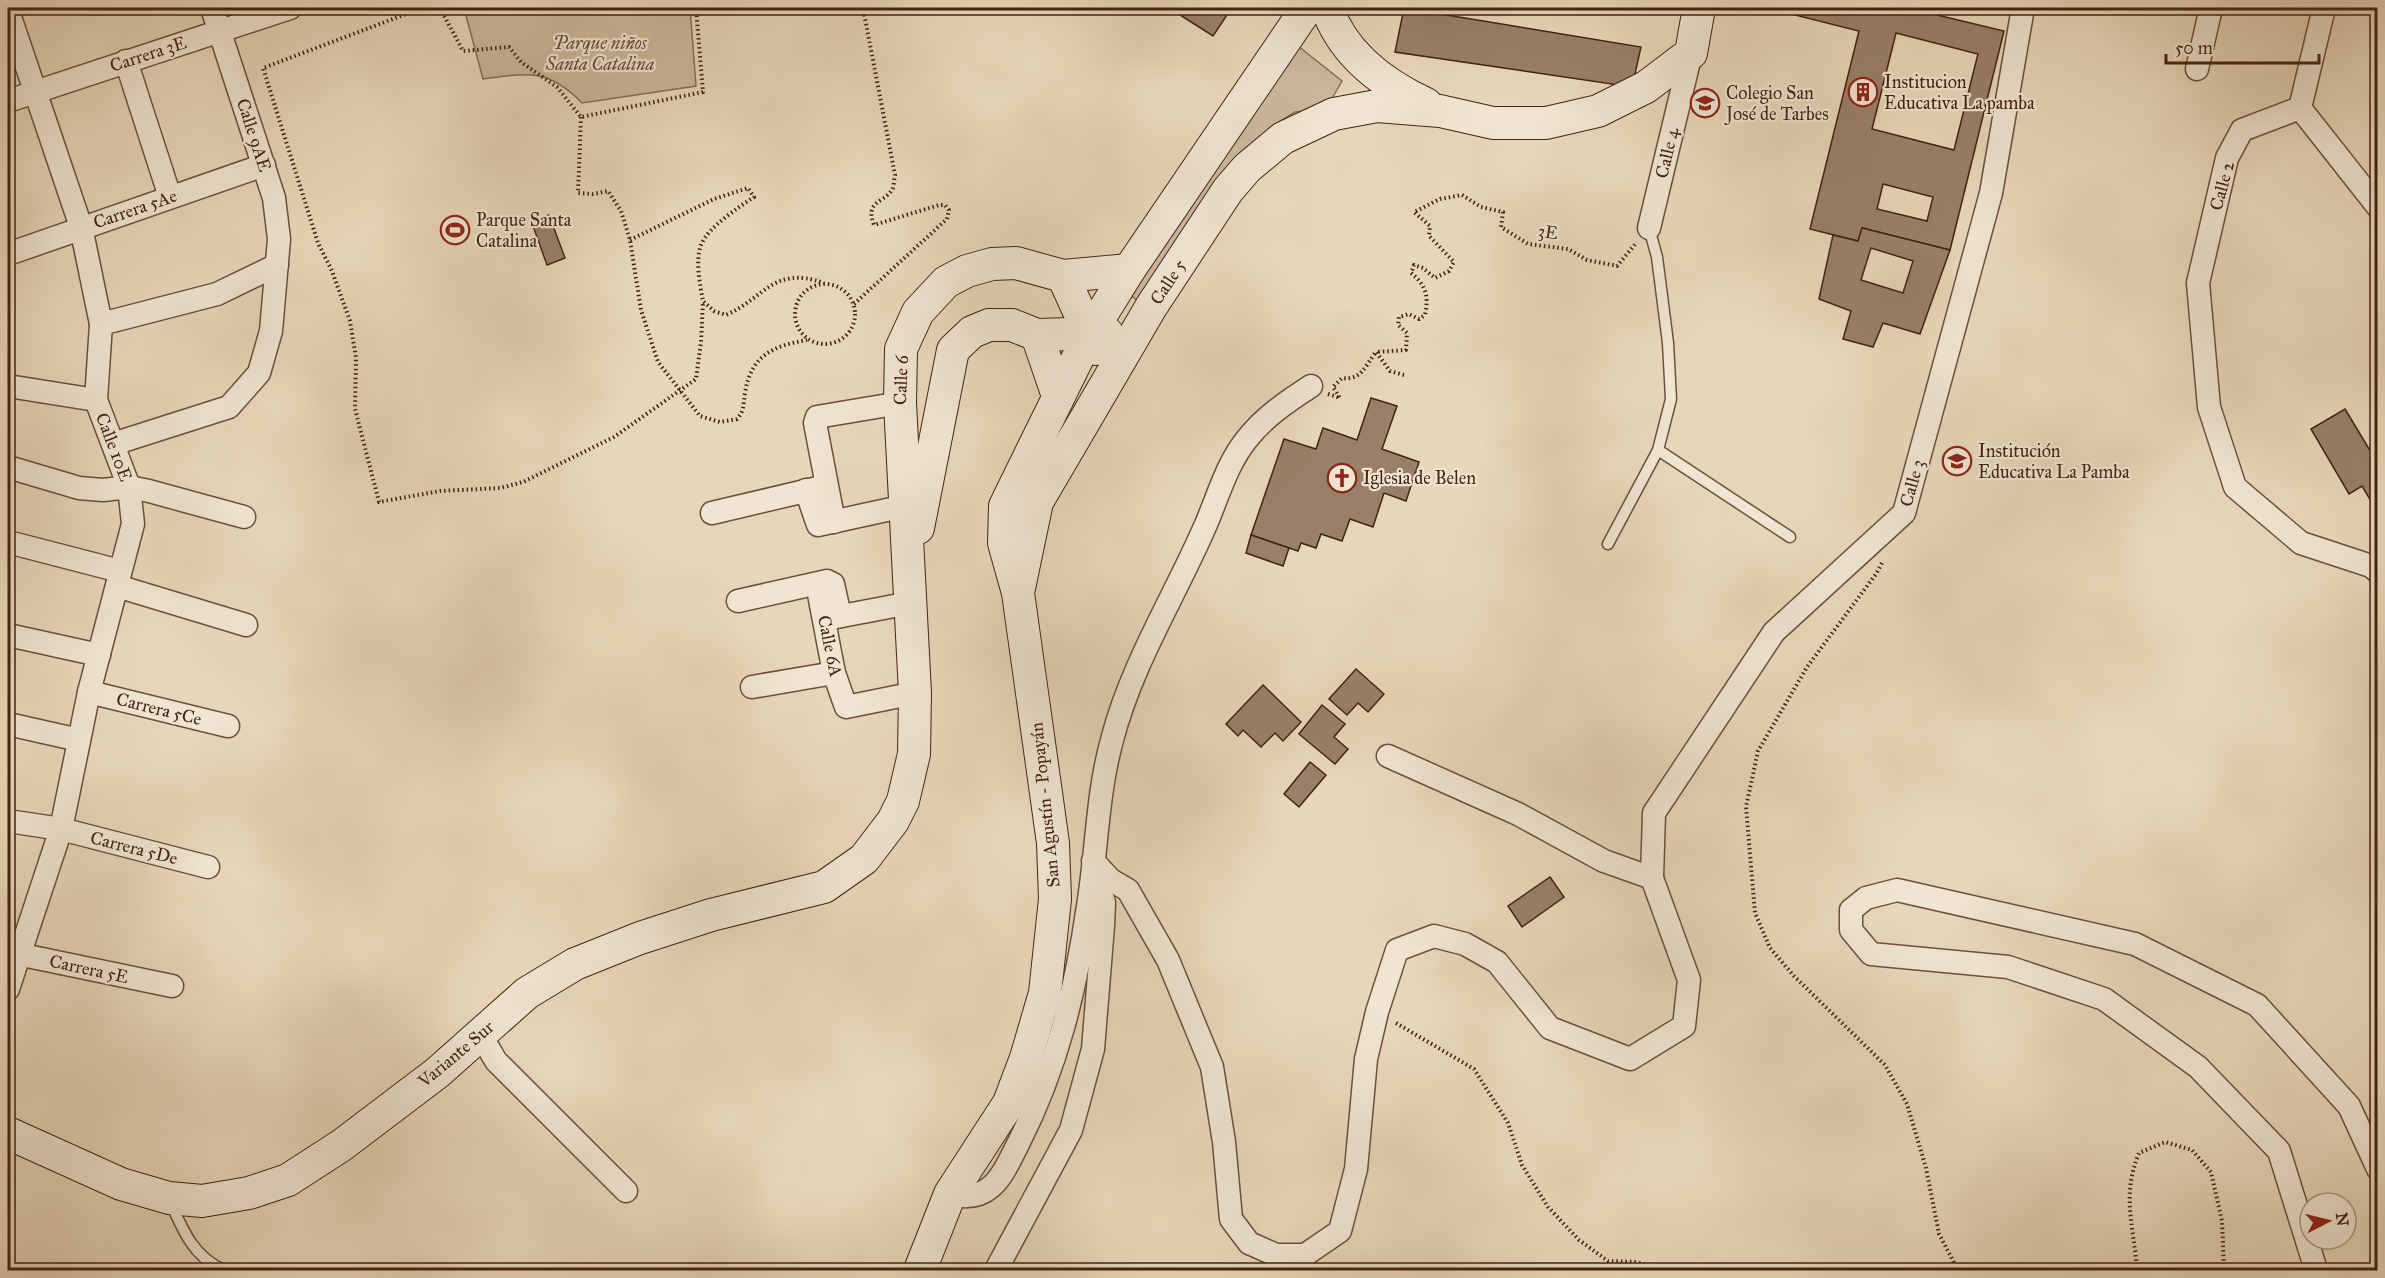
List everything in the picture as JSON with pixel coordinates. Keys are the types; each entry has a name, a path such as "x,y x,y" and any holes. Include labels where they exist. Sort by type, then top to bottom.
{"main road":[{"path":"1090,333 1129,270 1307,8"},
{"path":"1327,8 1335,28 1363,64 1399,92 1440,111 1492,123 1546,123 1598,111 1646,87 1691,53"},
{"name":"Calle 4","path":"1691,53 1699,8"},
{"name":"Calle 5","path":"1018,593 1037,502 1151,307 1228,190 1247,168 1283,138 1334,114 1377,106 1440,111"},
{"name":"Calle 6","path":"893,821 910,777 914,754 915,693 900,403 902,349 918,312 946,282 967,271 992,264 1016,263 1063,276 1129,270"},
{"path":"1063,276 1109,379"},
{"name":"Calle 6","path":"910,591 953,350 972,332 989,325 1012,325 1037,335 1138,332"},
{"name":"San Agustín - Popayán","path":"920,1270 950,1194 1009,1103 1026,1058 1045,993 1056,899 1053,843 1018,593 1004,543 1005,506 1090,333"},
{"path":"1037,335 1058,396"},
{"name":"Variante Sur","path":"8,1132 121,1184 169,1198 202,1201 249,1193 288,1180 342,1145 437,1072 527,993 574,964 640,938 711,915 824,887 864,858 893,821"}],"street":[{"name":"Calle 9AE","path":"113,444 229,407 259,373 271,331 279,239 274,198 212,8"},
{"name":"Carrera 3E","path":"8,101 290,8"},
{"name":"Calle 3","path":"1652,878 1654,813 1774,632 1904,513 1991,193 2023,8"},
{"path":"2197,69 2211,8"},
{"path":"2324,8 2300,108 2378,207"},
{"name":"Calle 10E","path":"8,11 81,227 101,324 96,400 129,487 133,524 89,692 61,829 14,954 8,989"},
{"name":"Calle 4","path":"1649,228 1691,53"},
{"path":"126,61 170,197"},
{"name":"Calle 2","path":"2300,108 2242,130 2227,158 2198,283 2209,407 2235,487 2301,543 2371,566 2378,572"},
{"name":"Carrera 5Ae","path":"8,254 264,165"},
{"path":"101,324 217,294 277,265"},
{"path":"8,386 96,400"},
{"path":"950,1194 974,1197 989,1191 1004,1170 1036,1108 1060,1042 1074,989 1089,905 1093,861 1111,741 1126,694 1203,532 1229,469 1246,439 1277,408 1311,386"},
{"path":"900,403 817,417 815,423 816,488 826,524 905,506"},
{"path":"9,467 79,488 129,487 184,499 244,517"},
{"path":"712,513 816,488"},
{"path":"8,542 246,625"},
{"name":"Calle 6A","path":"738,601 824,582 832,617 834,673 846,707 915,693"},
{"path":"832,617 910,591"},
{"path":"8,635 99,655"},
{"path":"752,687 834,673"},
{"name":"Carrera 5Ce","path":"89,692 228,726"},
{"path":"8,724 79,740"},
{"path":"1093,861 1111,880 1128,891 1133,899 1168,960 1208,1056 1212,1067 1224,1142 1231,1219 1249,1243 1276,1255 1305,1255 1340,1231 1356,1168 1366,1059 1377,1012 1397,950 1434,936 1465,944 1497,962 1550,1028 1630,1059 1684,1026 1689,980 1652,878 1604,861 1518,814 1388,756"},
{"name":"Carrera 5De","path":"8,821 61,829 208,867"},
{"path":"996,1270 1071,1130 1093,1049 1104,903 1093,861"},
{"path":"2316,1270 2278,1152 2198,1068 2104,999 2008,967 1871,954 1851,930 1851,910 1866,898 1898,890 2135,944 2257,1005 2349,1106 2378,1169"},
{"name":"Carrera 5E","path":"14,954 172,986"},
{"path":"480,1034 496,1061 626,1191"}],"lane":[{"path":"1608,544 1658,450 1671,399 1669,354 1657,257 1649,228"},
{"path":"1658,450 1790,537"},
{"path":"169,1198 182,1228 198,1253 224,1270"}],"path":[{"path":"422,8 263,68 318,243 332,271 350,321 356,358 355,409 379,502 440,491 500,488 523,482 614,436 654,411 696,379 702,342 703,301 698,278 701,244 726,217 754,197 748,188 714,199 630,240"},
{"path":"440,8 463,51 509,47 521,62 557,87 581,117 578,193 593,194 608,191 621,211 630,240 641,310 658,362 700,416 720,422 737,419 744,410 748,374 763,356 784,344 807,340 823,345 844,338 854,322 854,304 841,288 809,277 792,277 777,282 726,315 714,311 703,301"},
{"path":"581,117 704,92 696,8"},
{"path":"854,304 947,219 950,210 945,205 939,205 874,225 871,216 873,206 892,189 895,176 862,8"},
{"name":"3E","path":"1376,352 1406,350 1407,333 1398,325 1399,317 1409,314 1419,319 1425,315 1427,296 1423,284 1411,273 1414,265 1423,268 1435,278 1449,271 1454,262 1428,236 1430,226 1414,212 1440,199 1462,195 1481,207 1503,212 1501,227 1528,244 1568,249 1587,260 1617,266 1649,228"},
{"path":"807,340 795,323 797,299 812,286 824,283"},
{"path":"1311,386 1340,399 1333,387 1342,378 1352,380 1360,375 1376,352 1390,371 1404,375"},
{"path":"1885,555 1876,574 1807,667 1758,751 1746,807 1755,913 1770,948 1794,976 1885,1065 1907,1104 1926,1168 1939,1233 1958,1270"},
{"path":"1377,1012 1474,1069 1508,1124 1522,1165 1548,1207 1579,1240 1608,1261 1636,1262 1667,1270"},
{"path":"2137,1270 2128,1199 2131,1171 2139,1152 2165,1142 2192,1150 2211,1172 2222,1221 2224,1270"}],"green space":[{"name":"Parque niños Santa Catalina","path":"464,8 690,8 696,86 582,103 548,78 513,75 483,79"},
{"path":"1293,42 1342,81 1326,109 1295,112 1268,129 1140,302 1122,290"}],"building":[{"path":"1169,8 1223,8 1229,12 1213,36"},
{"path":"1404,8 1641,47 1632,87 1395,52"},
{"name":"Institucion Educativa La pamba","path":"1792,8 1908,8 2004,31 1950,250 1862,228 1858,241 1810,229 1859,31 1791,14","holes":["1896,33 1978,54 1954,150 1872,129","1883,184 1933,197 1927,221 1877,209"]},
{"path":"549,215 565,258 547,265 533,226 541,223 539,219"},
{"path":"1862,228 1950,250 1920,334 1883,323 1873,347 1843,339 1851,311 1819,299 1833,235 1858,241","holes":["1871,248 1913,261 1903,293 1861,280"]},
{"name":"Iglesia de Belen","path":"1371,398 1397,406 1382,449 1419,462 1406,501 1384,493 1373,527 1350,519 1342,541 1321,534 1316,548 1301,543 1298,551 1251,535 1284,439 1316,449 1323,428 1357,440"},
{"path":"2345,409 2369,449 2378,444 2378,513 2362,486 2349,494 2311,429"},
{"path":"1251,535 1289,548 1283,566 1246,553"},
{"path":"1356,669 1384,694 1368,712 1358,703 1347,715 1329,699"},
{"path":"1263,685 1301,722 1283,741 1275,733 1261,747 1243,730 1238,736 1226,724"},
{"path":"1322,705 1345,724 1334,737 1348,749 1335,764 1299,734"},
{"path":"1310,762 1326,775 1299,807 1284,794"},
{"path":"1550,877 1564,897 1522,927 1508,906"}],"place":[{"name":"Institucion Educativa La pamba","path":"1863,92"},
{"name":"Colegio San José de Tarbes","path":"1705,103"},
{"name":"Parque Santa Catalina","path":"455,230"},
{"name":"Institución Educativa La Pamba","path":"1957,461"},
{"name":"Iglesia de Belen","path":"1342,478"}]}
